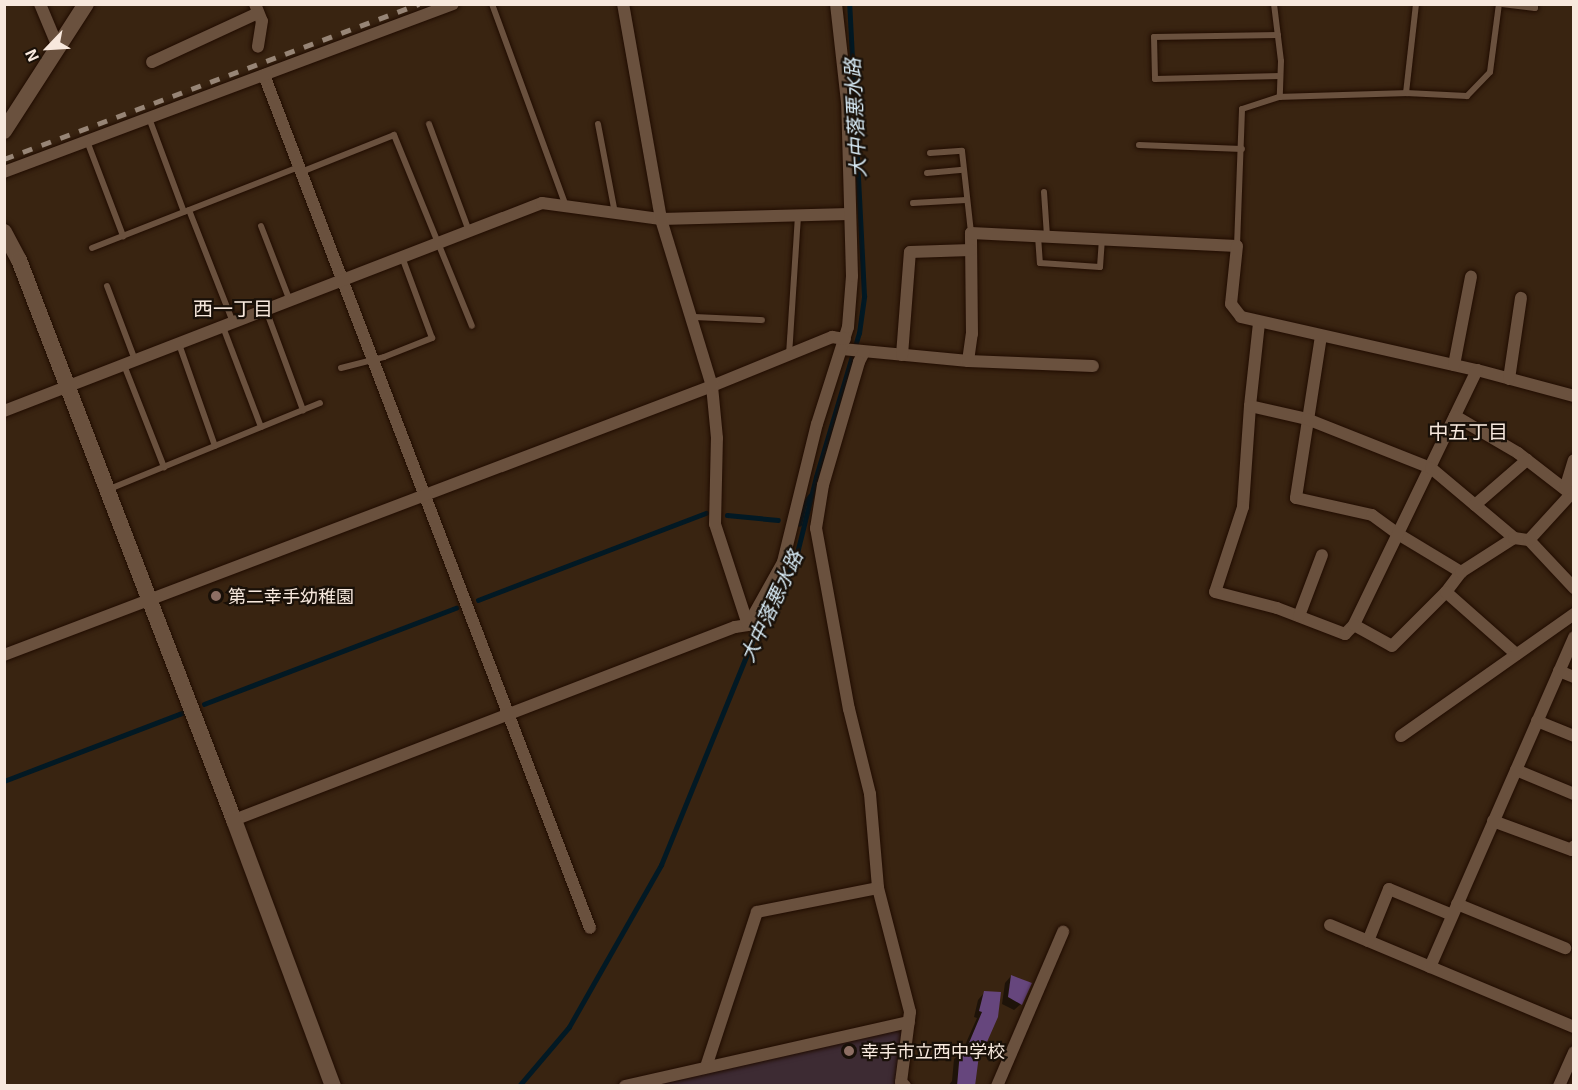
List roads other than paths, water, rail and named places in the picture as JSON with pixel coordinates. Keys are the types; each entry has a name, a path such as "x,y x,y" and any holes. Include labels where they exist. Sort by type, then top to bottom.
{"street":[{"path":"40,4 58,47"},
{"path":"4,131 86,4"},
{"path":"4,172 453,4"},
{"path":"624,4 661,219 712,386 717,438 715,524 748,625"},
{"path":"748,625 783,561 817,424 845,346 852,276 847,102 836,4"},
{"path":"152,62 257,9 262,21 258,47"},
{"path":"264,75 590,928"},
{"path":"4,411 542,203 661,219 849,214"},
{"path":"4,232 19,260 234,820 333,1086"},
{"path":"968,361 972,334 971,233 1237,246 1231,304 1241,317 1259,323 1477,370 1574,396"},
{"path":"902,356 910,252 972,250"},
{"path":"1454,365 1471,277"},
{"path":"1509,379 1521,298"},
{"path":"1259,323 1243,507 1215,592 1277,608 1346,634 1354,625 1477,370"},
{"path":"1321,336 1296,498 1372,514 1398,534 1461,572"},
{"path":"4,655 712,386 832,337 845,346 864,352 968,361 1093,366"},
{"path":"864,352 859,362 824,485 816,528 849,708 870,794 878,888 900,966 910,1012 901,1082 905,1086"},
{"path":"1250,406 1307,419 1431,468 1514,538 1529,540 1574,588"},
{"path":"1455,416 1527,460 1570,493"},
{"path":"1475,505 1527,460"},
{"path":"1529,540 1570,493 1574,460"},
{"path":"1354,625 1392,646 1446,592 1461,572 1514,538"},
{"path":"1299,616 1322,555"},
{"path":"1446,592 1516,654"},
{"path":"1401,736 1574,614"},
{"path":"234,820 735,627 748,625"},
{"path":"1430,966 1574,637"},
{"path":"1559,671 1574,677"},
{"path":"1537,721 1574,736"},
{"path":"1516,770 1574,794"},
{"path":"1493,821 1572,850 1574,846"},
{"path":"706,1067 758,912 878,888"},
{"path":"1368,941 1389,889 1564,948"},
{"path":"1330,925 1574,1027"},
{"path":"997,1086 1063,932"},
{"path":"625,1086 909,1022"},
{"path":"1559,1086 1574,1052"}],"lane":[{"path":"492,4 566,206"},
{"path":"1274,4 1278,35 1280,96"},
{"path":"1406,93 1416,4"},
{"path":"1237,246 1242,109 1280,96 1406,93 1467,96 1490,72 1501,4 1535,8 1535,4"},
{"path":"1278,35 1154,37 1155,79 1280,76"},
{"path":"149,118 228,324 261,427"},
{"path":"429,124 469,231"},
{"path":"598,124 615,213"},
{"path":"92,248 394,135 472,326"},
{"path":"87,141 123,236"},
{"path":"1139,145 1242,149"},
{"path":"930,153 962,151 971,233"},
{"path":"927,173 963,170"},
{"path":"1044,192 1040,263 1100,267 1102,239"},
{"path":"913,204 966,200"},
{"path":"789,356 798,215"},
{"path":"261,225 290,301"},
{"path":"341,368 384,357 432,338 402,257"},
{"path":"107,286 164,467"},
{"path":"266,310 303,410"},
{"path":"692,318 762,320"},
{"path":"178,344 215,446"},
{"path":"107,490 320,403"}],"waterway":[{"name":"大中落悪水路","path":"519,1086 569,1027 661,865 756,632 796,557 816,477 859,333 864,296 849,4"},
{"path":"799,524 804,504 810,496"},
{"path":"478,600 706,513"},
{"path":"727,515 778,520"},
{"path":"204,704 456,608"},
{"path":"4,781 182,713"}],"railway":[{"path":"4,159 419,4"}],"place":[{"name":"第二幸手幼稚園","path":"216,596"},
{"name":"幸手市立西中学校","path":"849,1051"}],"district":[{"name":"西一丁目","path":"233,308"},
{"name":"中五丁目","path":"1468,431"}]}
